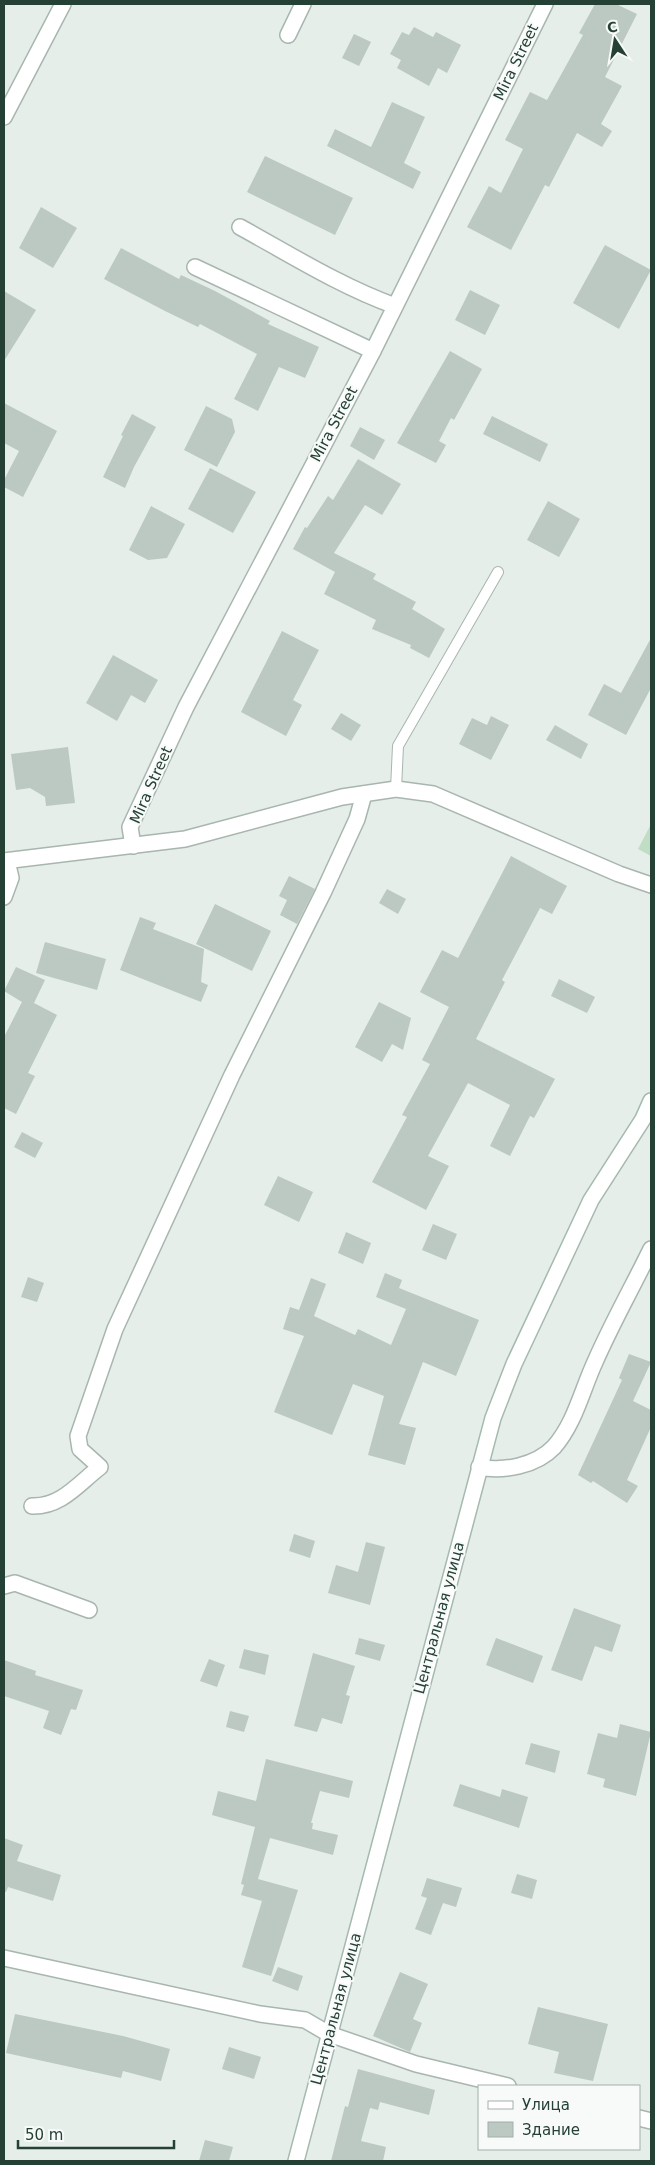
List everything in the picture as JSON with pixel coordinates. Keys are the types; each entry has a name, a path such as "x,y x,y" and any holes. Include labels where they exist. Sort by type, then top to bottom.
{"street":[{"path":"4,117 63,4"},
{"path":"288,35 303,4"},
{"name":"Mira Street","path":"133,846 130,826 186,707 373,350 545,4"},
{"path":"240,228 295,256 317,271 368,296 395,306"},
{"path":"196,267 373,350"},
{"path":"4,897 10,878 6,861 185,839 342,797 396,789 433,794 618,874 651,885"},
{"path":"32,1506 44,1506 57,1502 100,1467 80,1449 78,1436 115,1329 232,1075 357,819 364,794"},
{"name":"Центральная улица","path":"296,2161 493,1418 514,1364 587,1209 643,1119 651,1101"},
{"path":"479,1467 495,1470 533,1460 552,1448 562,1436 596,1361 651,1249"},
{"path":"4,1586 15,1583 89,1610"},
{"path":"4,1958 260,2014 304,2020 329,2034 416,2064 504,2085"}],"lane":[{"path":"396,789 398,746 498,572"}],"green space":[{"path":"651,824 651,856 638,849"}],"building":[{"path":"595,4 616,4 637,14 605,77 622,86 601,124 612,131 602,147 577,133 549,187 545,185 511,250 467,227 489,186 501,193 523,149 505,140 530,92 547,100 583,35 579,33"},
{"path":"414,27 433,37 436,32 461,45 447,73 438,68 429,86 397,68 401,60 390,54 402,32 409,35"},
{"path":"354,34 371,42 359,66 342,58"},
{"path":"392,102 425,117 404,163 421,172 413,189 327,146 335,129 371,147"},
{"path":"265,156 353,198 335,235 247,192"},
{"path":"41,207 77,228 53,268 19,248"},
{"path":"605,245 651,270 619,329 573,303"},
{"path":"121,248 179,279 181,275 215,291 270,321 268,324 319,347 305,378 279,367 258,411 234,399 257,354 200,324 198,327 165,311 104,279"},
{"path":"470,290 500,305 485,335 455,320"},
{"path":"4,291 36,310 4,361"},
{"path":"450,351 482,369 454,420 451,418 439,441 446,445 436,463 397,443"},
{"path":"4,403 57,431 23,497 4,487 4,480 19,451 4,443"},
{"path":"206,406 232,419 235,432 217,467 184,450"},
{"path":"132,414 156,427 125,488 103,477"},
{"path":"492,416 548,444 540,462 483,434"},
{"path":"360,427 385,440 374,460 350,446"},
{"path":"358,459 401,484 382,515 365,505 334,553 376,574 373,579 416,602 412,609 445,629 429,658 410,648 411,645 372,629 376,620 324,594 335,572 293,549 305,527 307,528 328,496 333,500"},
{"path":"210,468 256,492 233,533 188,509"},
{"path":"548,501 580,519 559,557 527,540"},
{"path":"151,506 185,524 167,558 148,560 129,550"},
{"path":"282,631 319,650 293,700 302,705 286,736 241,712"},
{"path":"651,638 651,688 626,735 588,715 604,684 621,693"},
{"path":"113,655 158,680 145,703 131,695 117,721 86,703"},
{"path":"341,713 361,725 351,741 331,729"},
{"path":"491,716 509,725 491,760 459,744 472,718 487,725"},
{"path":"555,725 588,744 581,759 546,740"},
{"path":"68,747 75,803 46,806 45,797 30,788 16,790 11,754"},
{"path":"511,856 567,886 552,914 540,908 502,980 505,982 476,1039 555,1079 534,1118 530,1116 510,1156 490,1146 510,1105 468,1083 428,1156 449,1166 426,1210 372,1182 407,1117 402,1115 430,1064 422,1060 449,1007 420,992 442,950 458,958"},
{"path":"289,876 315,889 297,924 280,915 287,900 279,896"},
{"path":"387,889 406,899 398,914 379,903"},
{"path":"215,904 271,931 252,971 196,944"},
{"path":"140,917 156,923 153,929 204,949 201,982 208,985 201,1002 120,970"},
{"path":"45,942 106,959 97,990 36,973"},
{"path":"16,967 45,980 34,1003 57,1015 28,1073 35,1076 16,1114 4,1108 4,1037 22,1002 4,991"},
{"path":"559,979 595,997 587,1013 551,996"},
{"path":"379,1002 411,1018 403,1050 392,1044 382,1062 355,1047"},
{"path":"22,1132 43,1143 35,1158 14,1147"},
{"path":"278,1176 313,1192 299,1222 264,1205"},
{"path":"433,1224 457,1234 446,1260 422,1250"},
{"path":"346,1232 371,1243 363,1264 338,1253"},
{"path":"385,1273 402,1280 399,1288 479,1320 456,1376 423,1362 399,1424 416,1428 405,1465 368,1455 384,1396 353,1384 332,1435 274,1412 304,1336 283,1329 290,1307 299,1310 311,1278 326,1284 314,1316 355,1335 358,1329 391,1345 406,1309 376,1297"},
{"path":"28,1277 44,1283 37,1302 21,1297"},
{"path":"629,1354 651,1362 633,1401 651,1410 651,1427 627,1480 638,1486 627,1503 593,1481 591,1483 578,1475 622,1380 619,1378"},
{"path":"294,1534 315,1541 310,1558 289,1551"},
{"path":"366,1542 385,1547 370,1605 328,1593 336,1565 358,1572"},
{"path":"574,1608 621,1625 612,1652 595,1646 582,1681 551,1670"},
{"path":"359,1638 385,1645 380,1661 355,1654"},
{"path":"496,1638 543,1656 533,1683 486,1665"},
{"path":"244,1649 269,1655 265,1675 239,1668"},
{"path":"313,1653 355,1666 346,1695 350,1696 342,1724 322,1718 317,1732 294,1726"},
{"path":"209,1659 225,1665 217,1687 200,1681"},
{"path":"4,1660 36,1671 35,1675 83,1690 76,1710 71,1709 61,1735 43,1728 49,1711 4,1696"},
{"path":"230,1711 249,1716 244,1732 226,1727"},
{"path":"620,1724 651,1732 636,1796 603,1787 605,1779 587,1774 598,1733 617,1738"},
{"path":"531,1743 560,1751 555,1773 525,1764"},
{"path":"266,1759 353,1781 349,1798 320,1791 311,1823 313,1823 312,1829 338,1835 333,1855 270,1838 258,1879 298,1890 271,1976 242,1967 262,1901 241,1895 244,1885 241,1884 255,1827 212,1815 218,1791 256,1801"},
{"path":"460,1784 500,1797 502,1789 528,1797 519,1828 453,1806"},
{"path":"4,1838 23,1845 17,1861 61,1875 53,1901 8,1887 6,1892 4,1891"},
{"path":"517,1874 537,1880 532,1899 511,1893"},
{"path":"427,1878 462,1888 456,1907 443,1903 431,1935 415,1929 427,1898 421,1896"},
{"path":"278,1967 303,1976 298,1991 272,1981"},
{"path":"400,1972 428,1984 413,2019 422,2023 410,2052 373,2036"},
{"path":"538,2007 608,2024 593,2081 554,2073 559,2052 528,2044"},
{"path":"15,2014 123,2036 170,2049 161,2081 123,2071 121,2078 6,2053"},
{"path":"229,2047 261,2057 254,2079 222,2069"},
{"path":"358,2069 435,2090 429,2115 380,2102 378,2110 370,2108 361,2141 386,2147 383,2161 331,2161 345,2106 348,2107"},
{"path":"205,2140 233,2147 229,2161 199,2161"}]}
